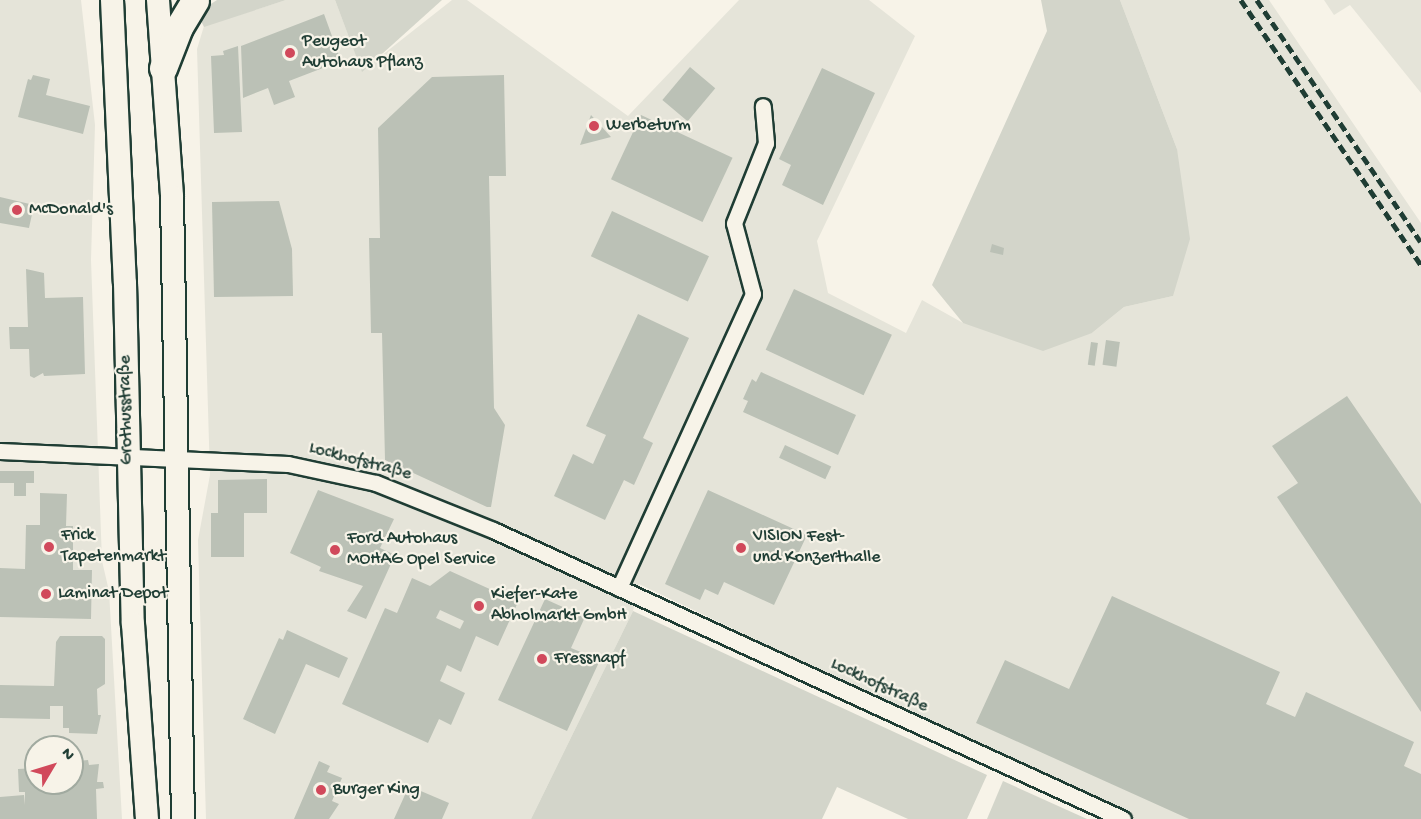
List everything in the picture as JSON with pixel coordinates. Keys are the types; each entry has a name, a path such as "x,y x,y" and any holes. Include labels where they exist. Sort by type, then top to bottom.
{"highway":[{"path":"163,68 179,27 195,0"}],"main road":[{"name":"Grothusstraße","path":"112,0 134,624 147,819"},
{"path":"158,0 172,197 183,819"}],"street":[{"path":"620,588 753,294 734,223 766,143 763,106"},
{"name":"Lockhofstraße","path":"0,451 129,454 288,464 376,483 423,499 1123,819"}],"shaded area":[{"path":"0,0 81,0 95,125 91,260 102,561 109,591 122,819 0,819"},
{"path":"217,0 286,0 204,27 197,13"},
{"path":"286,0 335,0 362,71 452,0 467,0 628,116 739,0 869,0 915,36 817,241 828,293 906,333 922,300 963,323 1092,333 1124,307 1173,296 1177,149 1120,0 1269,0 1421,223 1421,819 1133,819 639,584 633,611 531,819 206,819 198,540 210,475 197,49 204,26"},
{"path":"335,0 442,0 362,72"},
{"path":"1041,0 1120,0 1177,149 1190,239 1173,296 1124,307 1092,333 1043,351 963,323 932,285 1047,31"},
{"path":"1324,0 1421,0 1421,93 1350,5 1334,15"},
{"path":"633,611 987,775 967,819 908,819 837,787 822,819 531,819"},
{"path":"1003,781 1087,819 987,819"}],"building":[{"name":"Peugeot Autohaus Pflanz","path":"324,14 341,61 289,81 295,97 274,105 268,88 243,98 241,46"},
{"path":"238,46 242,132 214,133 211,56 224,55 223,51"},
{"path":"690,67 715,88 688,121 662,100"},
{"path":"822,68 875,93 823,205 782,185 791,165 779,159"},
{"path":"33,75 50,79 46,95 90,106 83,134 18,117 28,79 31,80"},
{"path":"504,75 506,176 489,176 494,408 505,425 491,507 487,507 385,460 382,333 371,333 369,238 380,238 378,128 432,77"},
{"name":"Werbeturm","path":"591,115 611,137 580,145"},
{"path":"641,115 733,158 703,222 611,179"},
{"name":"McDonald's","path":"0,197 34,205 29,228 0,223"},
{"path":"279,201 292,249 293,296 214,297 212,202"},
{"path":"612,211 709,256 688,302 591,256"},
{"path":"992,244 1004,248 1003,255 990,252"},
{"path":"26,269 44,273 45,298 83,297 85,374 44,376 43,373 34,378 30,376 29,349 10,349 9,327 28,327"},
{"path":"794,289 892,335 864,395 766,350"},
{"path":"638,314 689,338 643,438 653,443 634,485 624,480 605,520 554,496 573,454 593,464 606,435 586,426"},
{"path":"1106,340 1120,342 1116,367 1103,365"},
{"path":"1091,342 1098,343 1095,366 1088,365"},
{"path":"761,372 856,415 838,455 743,412 748,401 743,399 752,379 756,382"},
{"path":"1347,396 1421,504 1421,712 1277,497 1298,483 1272,446"},
{"path":"785,445 831,467 825,479 779,458"},
{"path":"0,471 34,471 34,483 26,483 26,496 14,496 14,483 0,483"},
{"path":"267,479 267,513 244,513 244,557 211,557 211,513 218,513 218,480"},
{"path":"318,490 394,519 380,548 395,555 366,619 347,611 363,586 319,571 321,567 290,553"},
{"name":"VISION Fest- und Konzerthalle","path":"708,490 807,535 774,605 724,582 718,595 705,589 700,600 665,584"},
{"name":"Laminat Depot","path":"40,493 67,494 66,526 73,526 73,570 92,570 91,619 0,617 0,568 25,569 26,525 40,525"},
{"path":"450,571 518,602 498,646 476,636 461,672 447,665 440,681 465,693 451,725 439,719 428,743 342,704 385,608 397,613 412,578 430,586","holes":["440,610 464,621 460,629 436,618"]},
{"path":"1112,596 1280,672 1266,704 1295,717 1306,692 1414,742 1404,766 1421,774 1421,819 1189,819 976,723 1005,660 1069,689"},
{"name":"Fressnapf","path":"545,599 585,617 571,648 600,660 567,731 498,700"},
{"path":"287,630 348,658 339,678 306,664 275,734 243,719 279,638 283,640"},
{"path":"60,636 102,636 105,639 105,684 97,689 98,715 101,715 97,734 69,733 69,728 63,728 63,706 50,706 50,719 0,718 0,685 54,686 56,642"},
{"path":"84,760 88,760 89,765 99,764 97,782 103,782 104,788 96,789 97,819 0,819 0,797 24,795 25,805 25,795 84,795"},
{"name":"Burger King","path":"319,761 330,766 327,772 342,778 332,801 339,804 329,819 294,819"},
{"path":"18,769 24,769 24,792 19,792"},
{"path":"409,786 449,803 442,819 394,819"}],"railway":[{"path":"1241,0 1421,265"},
{"path":"1257,0 1421,242"}],"place":[{"name":"Peugeot Autohaus Pflanz","path":"290,53"},
{"name":"Werbeturm","path":"594,126"},
{"name":"McDonald's","path":"17,210"},
{"name":"Frick Tapetenmarkt","path":"49,547"},
{"name":"VISION Fest- und Konzerthalle","path":"741,548"},
{"name":"Ford Autohaus MOHAG Opel Service","path":"335,550"},
{"name":"Laminat Depot","path":"46,594"},
{"name":"Kiefer-Kate Abholmarkt GmbH","path":"479,606"},
{"name":"Fressnapf","path":"542,659"},
{"name":"Burger King","path":"321,790"}]}
